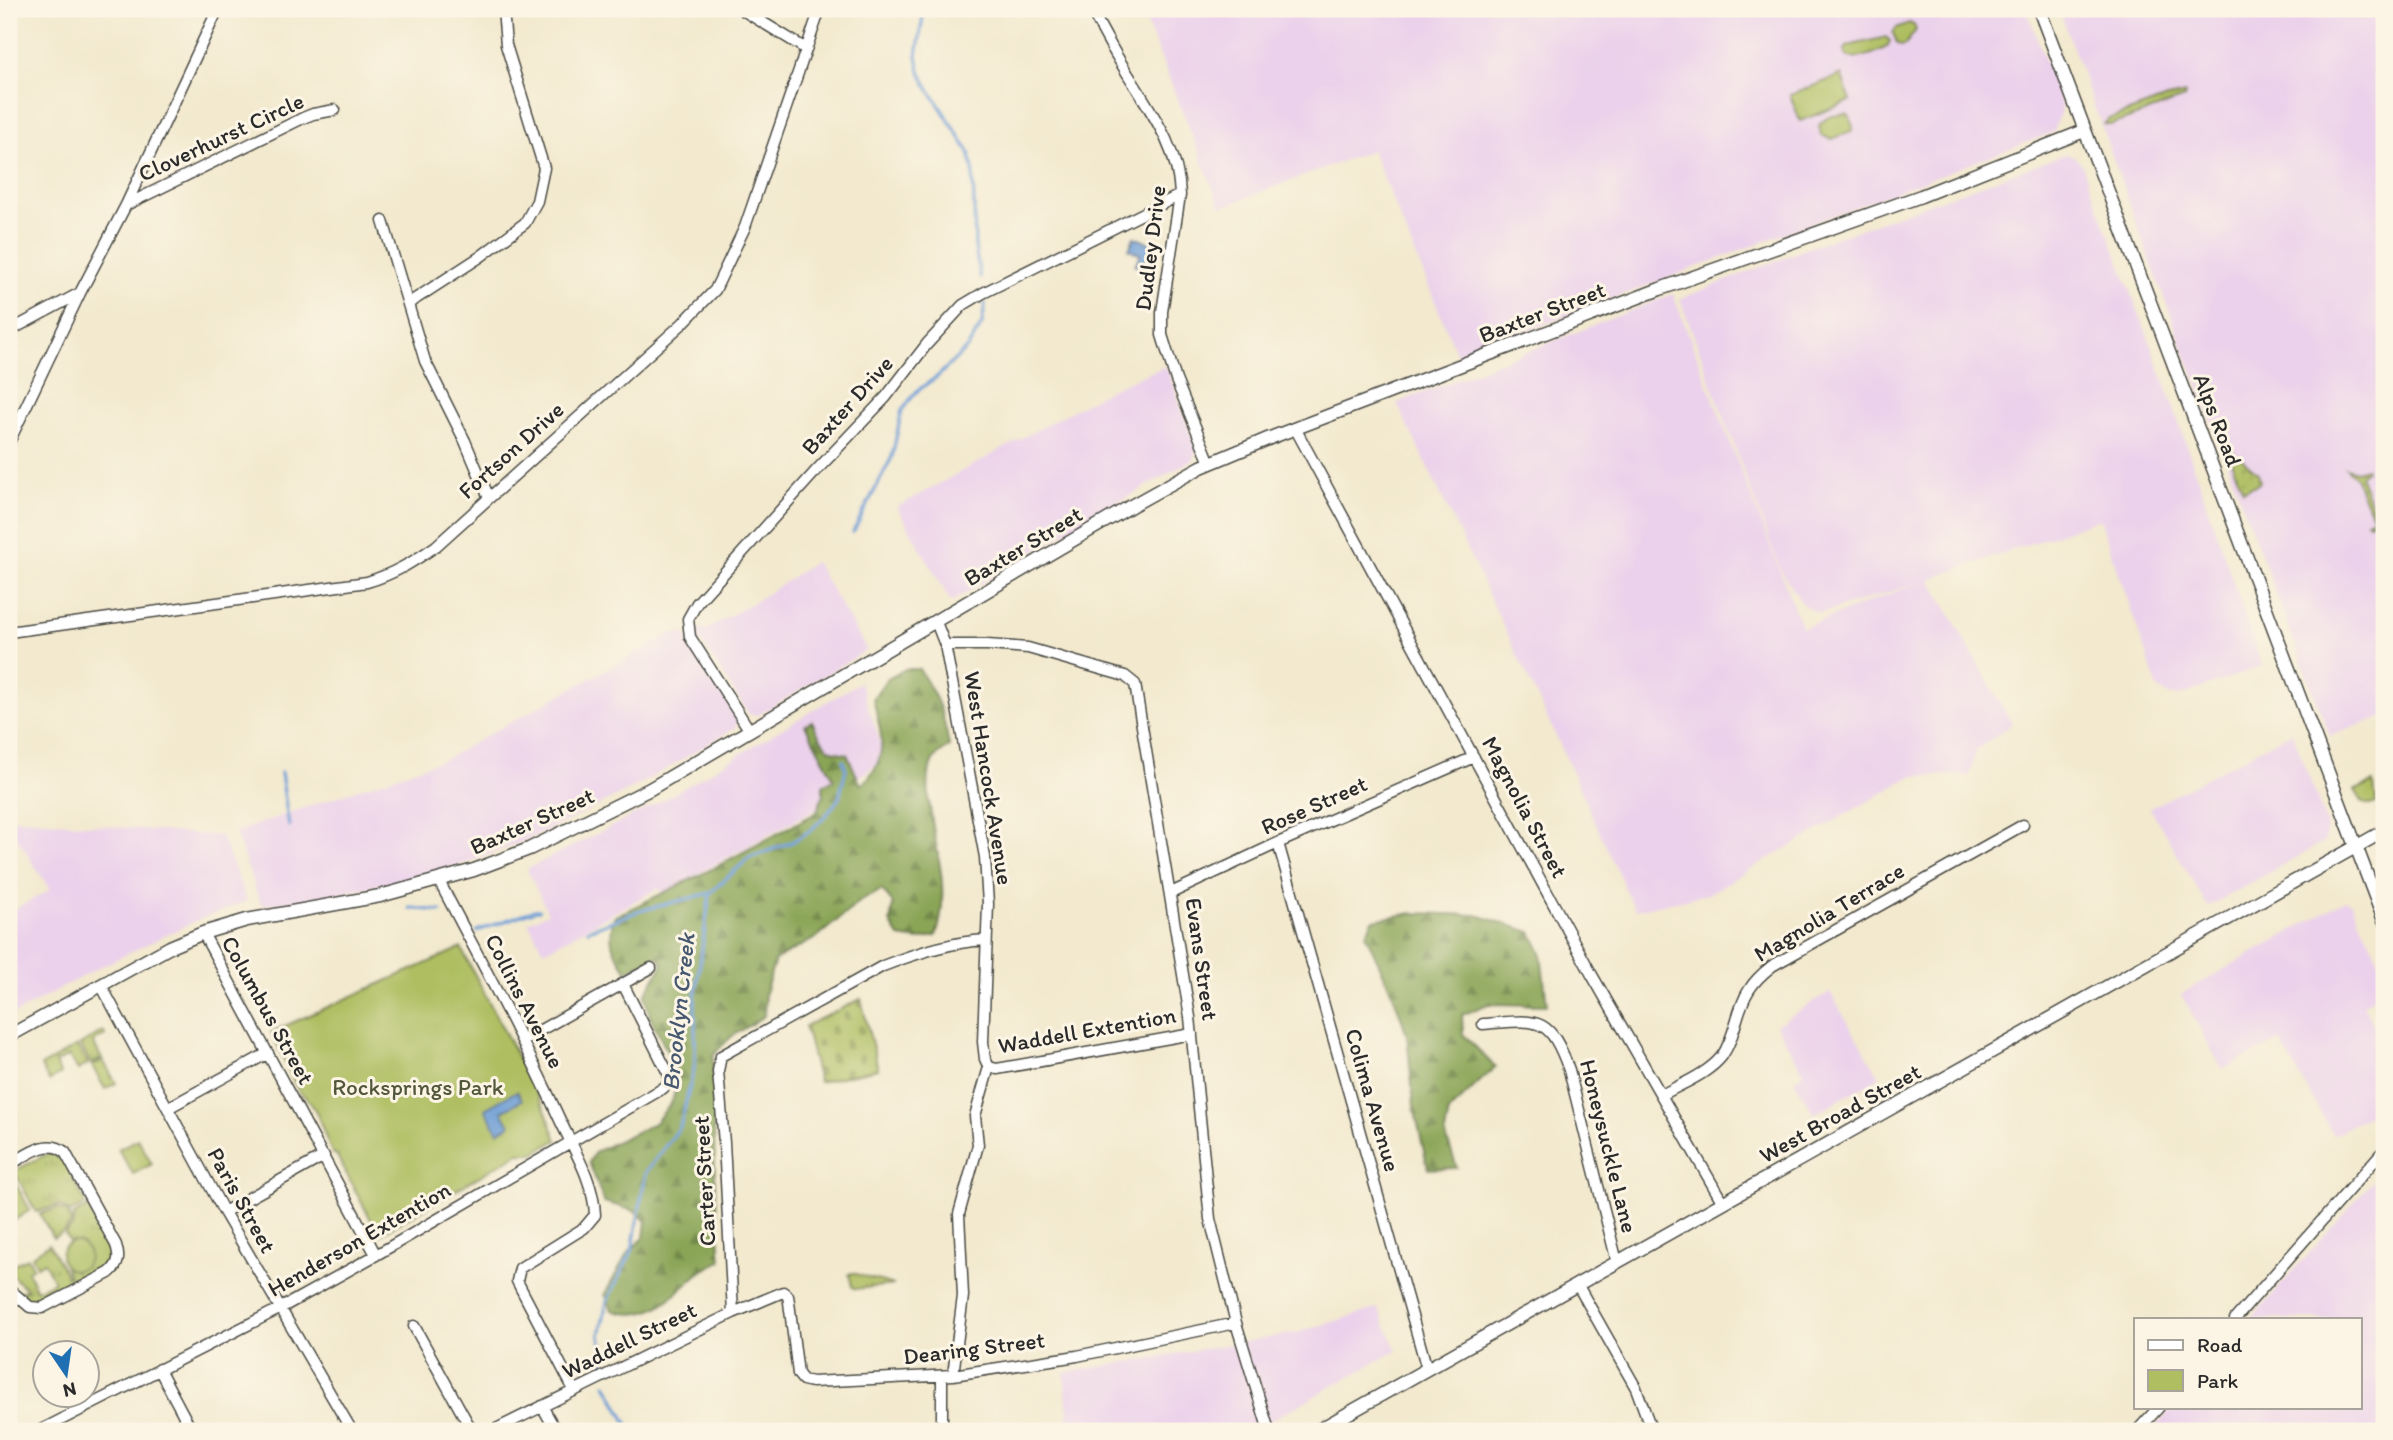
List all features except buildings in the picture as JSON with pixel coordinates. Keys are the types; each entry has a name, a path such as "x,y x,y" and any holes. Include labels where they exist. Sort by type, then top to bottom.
{"main road":[{"name":"Alps Road","path":"2039,9 2384,920"},
{"name":"Baxter Street","path":"9,1036 170,947 202,933 247,920 374,898 439,881 514,856 584,823 650,789 1131,506 1210,463 1660,289 1921,196 2084,131"},
{"name":"West Broad Street","path":"1317,1431 2384,831"}],"street":[{"path":"9,442 80,293 126,205 218,9"},
{"path":"409,303 480,257 525,223 537,201 544,168 506,45 503,9"},
{"path":"741,9 806,49"},
{"name":"Fortson Drive","path":"9,632 367,582 389,576 410,565 436,545 682,324 715,290 745,227 820,9"},
{"name":"Dudley Drive","path":"1091,9 1166,137 1180,177 1180,195 1161,312 1162,335 1176,380 1210,463"},
{"name":"Cloverhurst Circle","path":"126,205 303,118 335,110"},
{"name":"Baxter Drive","path":"750,731 691,637 688,619 697,603 814,472 886,397 927,344 963,305 1180,195"},
{"path":"383,221 425,361 465,441 489,498"},
{"path":"9,331 80,293"},
{"name":"Magnolia Street","path":"1296,428 1592,975 1723,1203"},
{"name":"West Hancock Avenue","path":"936,622 946,645 985,857 988,893 983,1042 989,1067"},
{"name":"Evans Street","path":"946,645 1028,648 1125,676 1133,681 1138,695 1192,1034 1206,1189 1236,1323 1269,1431"},
{"name":"Rose Street","path":"1171,893 1474,757"},
{"name":"Magnolia Terrace","path":"1662,1095 1707,1069 1721,1056 1732,1037 1748,991 1772,966 2023,825"},
{"name":"Colima Avenue","path":"1278,843 1427,1369"},
{"name":"Collins Avenue","path":"439,881 523,1040 594,1201 595,1215 584,1228 520,1268 517,1281 574,1390"},
{"name":"Columbus Street","path":"202,933 376,1255"},
{"name":"Carter Street","path":"733,1313 718,1071 721,1056 883,966 953,944 985,940"},
{"path":"523,1040 651,968"},
{"name":"Henderson Extention","path":"39,1431 279,1309 668,1084 669,1074 662,1057 623,984"},
{"name":"Paris Street","path":"101,985 224,1212 352,1431"},
{"name":"Honeysuckle Lane","path":"1483,1024 1532,1020 1549,1030 1562,1049 1617,1262"},
{"name":"Waddell Extention","path":"989,1067 998,1069 1192,1034"},
{"path":"168,1108 268,1053"},
{"path":"942,1431 947,1375 963,1296 958,1214 978,1145 975,1116 989,1067"},
{"path":"9,1165 47,1145 59,1147 65,1152 116,1245 119,1259 109,1273 42,1308 30,1307 9,1289"},
{"path":"2236,1318 2384,1150"},
{"path":"224,1212 324,1157"},
{"path":"1577,1284 1636,1388 1653,1431"},
{"name":"Waddell Street","path":"492,1431 733,1313 780,1293 786,1294"},
{"name":"Dearing Street","path":"786,1294 797,1370 803,1380 812,1382 947,1375 1077,1356 1236,1323"},
{"path":"414,1326 472,1431"},
{"path":"159,1369 192,1431"},
{"path":"542,1406 556,1431"},
{"path":"2137,1431 2158,1408"}],"shaded area":[{"path":"1141,9 2026,9 2062,106 2054,132 1458,357 1372,150 1221,207"},
{"path":"2059,9 2384,9 2384,716 2330,736 2147,252"},
{"path":"2066,154 2074,156 2081,163 2130,289 2262,666 2180,696 2171,696 2158,689 2100,519 1930,579 2012,724 1976,750 1970,775 1912,776 1708,894 1635,910 1555,734 1397,403 1673,294 1802,628 1924,581 1820,614 1803,605 1781,571 1680,299 1811,247"},
{"path":"1166,366 1197,451 1194,459 951,602 897,507 1115,387"},
{"path":"815,562 867,650 758,715 749,714 694,631 706,630"},
{"path":"684,632 736,718 735,728 644,782 580,815 525,841 463,864 344,893 266,905 260,903 235,832 443,760 670,634"},
{"path":"860,682 885,758 819,807 663,893 659,888 544,951 528,922 548,913 527,869 662,801"},
{"path":"2292,732 2327,825 2325,841 2208,907 2150,808"},
{"path":"9,818 221,836 247,901 195,921 96,969 9,1017 9,912 50,890 9,825"},
{"path":"2346,900 2352,903 2384,971 2384,992 2363,1004 2384,1050 2384,1107 2333,1135 2280,1041 2222,1069 2181,994"},
{"path":"1830,992 1880,1077 1814,1114 1794,1080 1804,1073 1776,1025"},
{"path":"2384,1168 2384,1431 2151,1431 2173,1408 2362,1408 2362,1318 2252,1318"},
{"path":"1378,1308 1397,1350 1252,1431 1070,1431 1064,1373 1296,1333"}],"green space":[{"path":"1909,23 1914,25 1916,30 1905,45 1901,46 1893,33 1896,28"},
{"path":"1886,37 1890,41 1887,47 1868,55 1848,57 1844,51 1848,46"},
{"path":"1841,75 1851,101 1800,121 1790,95"},
{"path":"2185,94 2184,98 2112,125 2104,124 2110,119"},
{"path":"1847,114 1852,131 1832,139 1822,136 1819,127 1824,120"},
{"path":"2224,444 2258,473 2260,482 2257,485 2243,490"},
{"path":"2346,468 2357,471 2366,468 2367,471 2360,475 2376,517 2383,515 2382,519 2368,523 2367,521 2373,518 2355,477"},
{"path":"905,669 919,669 931,689 942,714 949,746 934,758 928,786 941,870 941,917 936,936 918,940 899,937 890,922 893,904 882,890 863,899 816,938 775,960 765,993 764,1016 731,1037 713,1055 715,1185 721,1261 649,1311 638,1314 612,1310 605,1294 627,1254 644,1237 646,1221 635,1211 604,1202 589,1162 595,1152 655,1123 672,1102 678,1079 650,1017 645,995 663,964 658,956 627,971 611,940 614,917 710,870 816,813 823,796 823,785 834,779 805,725 812,721 828,748 847,754 861,785 877,765 880,755 881,734 873,698 886,680"},
{"path":"2374,783 2376,803 2363,803 2355,790"},
{"path":"1413,913 1477,915 1531,932 1541,953 1547,1005 1488,1004 1462,1015 1463,1034 1495,1067 1449,1111 1445,1133 1457,1168 1428,1169 1414,1107 1407,1035 1394,997 1366,935 1373,920"},
{"name":"Rocksprings Park","path":"461,948 545,1110 557,1140 534,1153 519,1153 379,1235 336,1154 333,1154 316,1112 299,1092 271,1032"},
{"path":"861,999 878,1069 819,1082 805,1026"},
{"path":"103,1031 105,1035 93,1042 102,1059 91,1064 80,1045"},
{"path":"77,1046 88,1064 78,1070 69,1056 55,1063 61,1074 49,1081 41,1066"},
{"path":"103,1060 116,1083 105,1089 92,1066"},
{"path":"138,1139 152,1164 133,1174 118,1149"},
{"path":"49,1153 64,1160 86,1204 71,1212 59,1205 36,1212 14,1171"},
{"path":"9,1172 30,1210 9,1224"},
{"path":"88,1207 110,1245 113,1256 111,1261 107,1266 44,1301 31,1301 20,1294 21,1291 28,1290 9,1273 9,1266 28,1258 33,1267 27,1271 37,1290 54,1282 44,1262 37,1266 32,1256 49,1244 67,1277 69,1276 65,1267 76,1271 73,1241 70,1243 65,1234 73,1225 73,1215"},
{"path":"58,1208 69,1213 71,1223 65,1231 53,1238 40,1214"},
{"path":"75,1242 85,1246 89,1256 85,1266 75,1270 65,1266 61,1256 65,1246"},
{"path":"849,1274 894,1285 855,1289"}],"water":[{"path":"1134,237 1153,244 1143,268 1135,265 1140,254 1129,249"},
{"path":"517,1091 522,1100 502,1111 510,1125 498,1132 485,1109"}],"waterway":[{"name":"Brooklyn Creek","path":"924,9 917,56 920,71 969,152 973,168 975,247 980,278"},
{"name":"Brooklyn Creek","path":"853,532 892,457 902,410 917,391 938,376 968,347 982,324 985,304"},
{"path":"588,930 639,911 710,893 749,858 792,842 811,830 839,798 846,769 843,760"},
{"path":"281,773 289,826"},
{"name":"Brooklyn Creek","path":"604,1366 600,1335 607,1301 632,1251 646,1172 680,1127 695,1064 695,997 710,893"},
{"path":"410,908 441,911"},
{"path":"477,931 539,910"},
{"name":"Brooklyn Creek","path":"606,1384 631,1431"}]}
